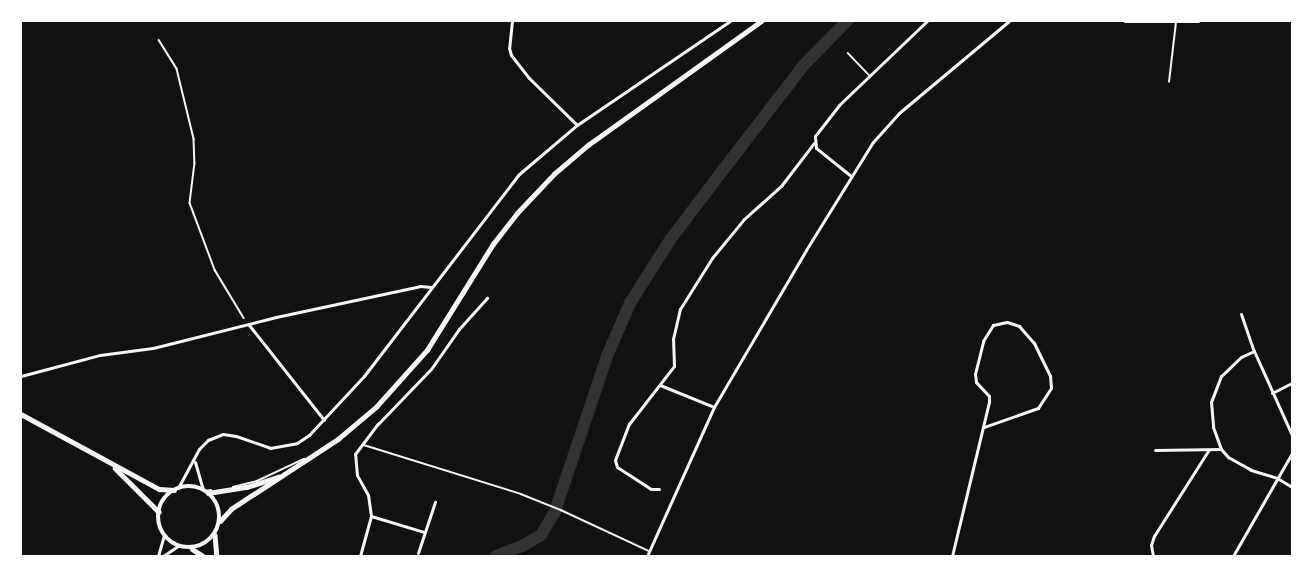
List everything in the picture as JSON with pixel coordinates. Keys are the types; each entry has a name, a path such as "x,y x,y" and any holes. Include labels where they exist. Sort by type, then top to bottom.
{"main road":[{"path":"217,556 215,534 220,521 231,509 314,456 375,407 427,350 493,244 544,183 588,145 761,21"},
{"path":"21,414 159,489 176,489 186,486 205,491 247,487 283,475"},
{"path":"113,466 159,512"},
{"path":"176,489 164,500 159,512 159,524 164,535 178,546 190,548 203,556"},
{"path":"205,491 216,502 220,521"},
{"path":"190,548 204,544 215,534"}],"street":[{"path":"513,21 509,48 511,56 529,78 577,125"},
{"path":"176,489 195,460 199,448 208,440 223,434 248,438 270,448 280,447 302,440 325,421 364,376 518,175 577,125 730,21"},
{"path":"660,489 651,489 617,467 615,460 629,424 676,360 674,327 688,293 744,219 781,186 839,105 927,21"},
{"path":"647,556 714,407 851,176 884,128 1009,21"},
{"path":"1125,21 1198,21"},
{"path":"814,143 816,148 851,176"},
{"path":"21,376 100,355 153,348 420,286 431,287"},
{"path":"360,556 371,516 368,495 357,475 355,454 378,424 431,369 459,328 487,298"},
{"path":"1241,314 1254,351 1292,435"},
{"path":"952,556 984,427 989,396 976,382 975,374 983,341 993,325 1007,322 1019,326 1034,344 1050,376 1051,388 1038,408 984,427"},
{"path":"249,325 325,421"},
{"path":"1254,351 1229,366 1215,388 1210,414 1221,449 1239,464 1277,478 1292,487"},
{"path":"1272,393 1292,383"},
{"path":"659,384 714,407"},
{"path":"1155,450 1208,451 1221,449"},
{"path":"1153,556 1151,545 1154,536 1208,451"},
{"path":"1233,556 1292,453"},
{"path":"195,460 195,469 205,491"},
{"path":"417,553 435,502"},
{"path":"371,516 424,532"},
{"path":"158,556 164,535"},
{"path":"163,556 178,546"}],"lane":[{"path":"1169,82 1176,21"},
{"path":"848,53 869,75"},
{"path":"363,445 521,494 649,551"},
{"path":"205,491 257,481 314,456"}],"path":[{"path":"159,40 177,69 194,139 195,163 190,203 215,270 249,325"}],"waterway":[{"path":"557,505 607,356 630,303 670,240 723,170 804,65 847,21"},
{"path":"496,556 522,546 541,535 556,510"}]}
